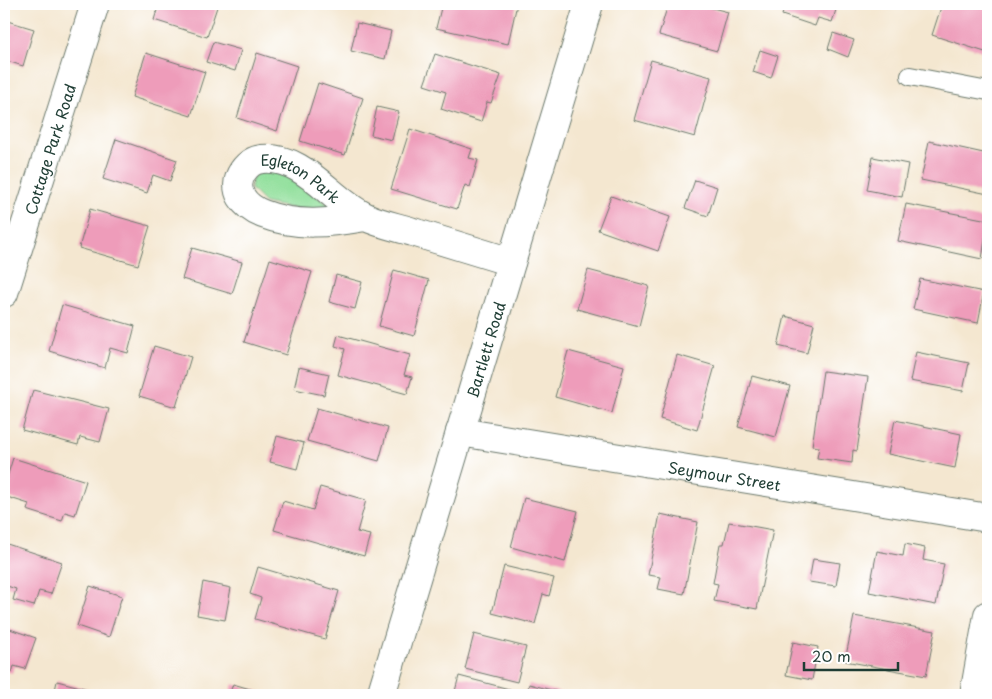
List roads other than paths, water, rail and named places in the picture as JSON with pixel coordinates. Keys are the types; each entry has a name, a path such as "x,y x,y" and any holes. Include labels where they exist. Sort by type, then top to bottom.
{"street":[{"name":"Cottage Park Road","path":"4,293 95,4"},
{"name":"Bartlett Road","path":"381,695 589,4"},
{"path":"365,217 511,262"},
{"name":"Seymour Street","path":"460,432 988,518"},
{"path":"974,695 988,615"}],"lane":[{"path":"910,76 988,91"}]}
